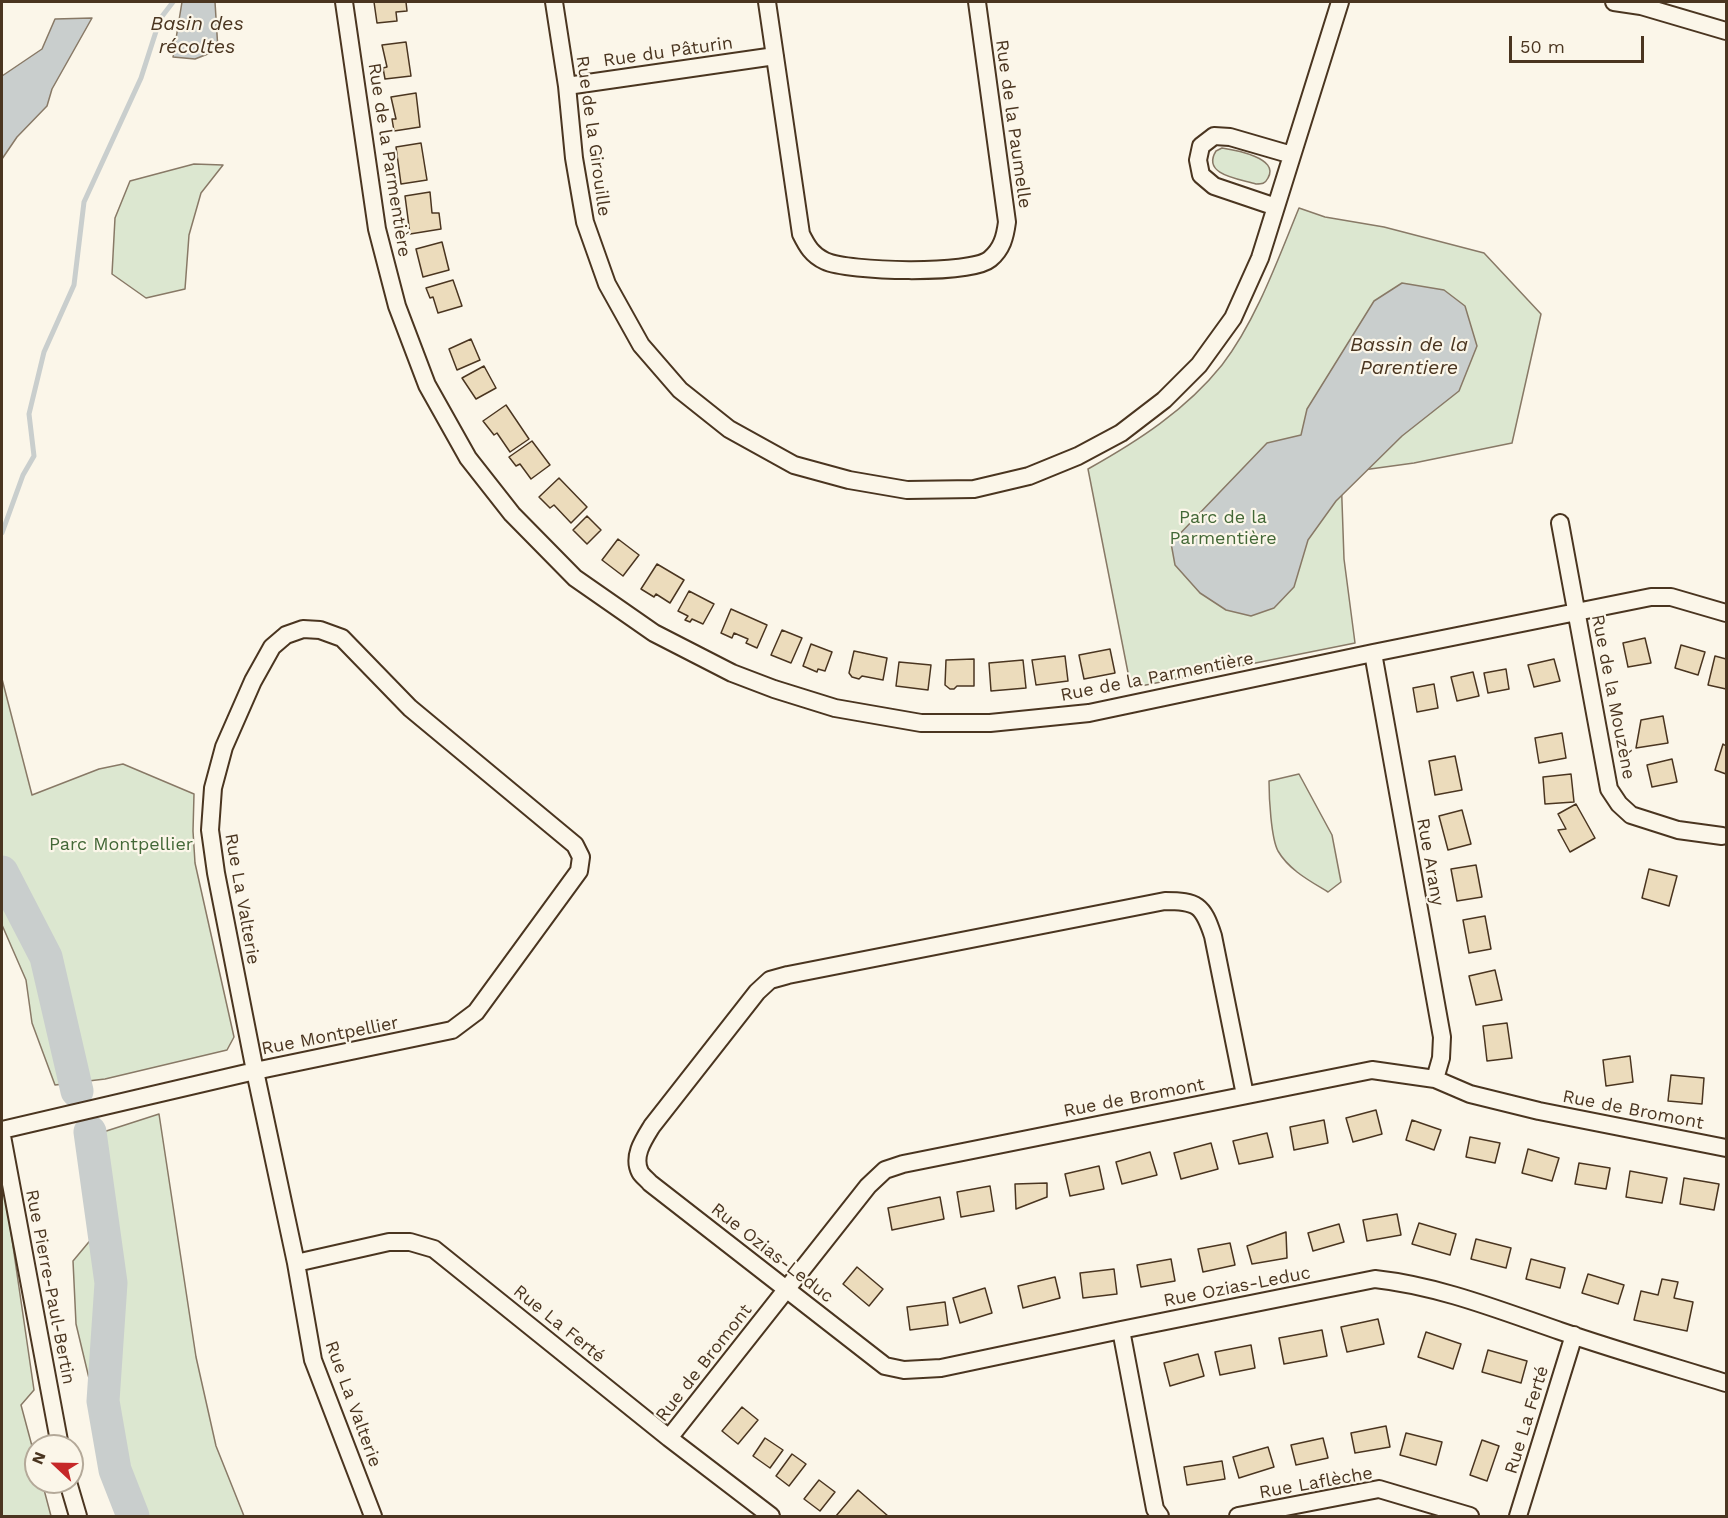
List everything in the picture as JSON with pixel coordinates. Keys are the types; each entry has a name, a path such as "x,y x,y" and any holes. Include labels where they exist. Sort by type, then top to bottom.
{"street":[{"name":"Rue de la Parmentière","path":"344,2 377,229 397,306 427,385 468,458 512,514 575,578 654,633 732,673 835,708 921,723 990,723 1089,713 1652,597 1671,597 1726,613"},
{"name":"Rue de la Girouille","path":"554,2 567,86 574,158 585,222 607,284 641,345 680,390 729,429 794,465 849,480 907,490 974,489 1029,476 1078,456 1121,433 1164,400 1199,365 1233,318 1260,258 1341,2"},
{"name":"Rue de la Paumelle","path":"767,2 801,234 810,251 826,262 859,268 915,271 989,261 1003,244 1008,222 977,2"},
{"path":"1614,2 1641,6 1726,31"},
{"name":"Rue du Pâturin","path":"567,86 775,56"},
{"path":"1276,207 1214,186 1201,174 1198,160 1201,146 1214,136 1230,137 1292,155"},
{"name":"Rue de la Mouzène","path":"1560,523 1609,789 1630,815 1678,830 1722,836"},
{"name":"Rue La Valterie","path":"373,1516 313,1360 296,1263 216,873 210,830 213,788 224,747 253,681 272,647 286,635 303,629 320,630 342,638 410,708 575,845 581,856"},
{"name":"Rue Arany","path":"1372,653 1442,1037 1441,1058 1435,1079"},
{"name":"Rue Montpellier","path":"2,1130 255,1071 452,1030 476,1012 579,872 581,856"},
{"name":"Rue Ozias-Leduc","path":"1245,1095 1207,915 1197,904 1165,901 770,980 757,992 652,1126 641,1143 638,1156 640,1172 651,1183 885,1366 904,1370 941,1368 1375,1279 1410,1283 1449,1293 1726,1383"},
{"name":"Rue de Bromont","path":"669,1438 853,1204 885,1170 903,1164 1372,1070 1435,1079 1470,1094 1539,1111 1726,1148"},
{"name":"Rue Pierre-Paul-Bertin","path":"2,1136 58,1434"},
{"name":"Rue La Ferté","path":"296,1263 389,1242 410,1242 434,1249 669,1438 771,1516"},
{"path":"1121,1330 1155,1509 1160,1516"},
{"name":"Rue La Ferté","path":"1518,1516 1574,1335"},
{"name":"Rue Laflèche","path":"1238,1516 1379,1489 1470,1516"},
{"path":"72,1494 78,1516"}],"green space":[{"path":"1222,148 1245,153 1262,160 1268,165 1270,171 1267,180 1256,184 1232,178 1218,171 1213,159 1216,151"},
{"path":"194,164 223,165 201,193 189,235 185,289 146,298 112,274 115,218 130,181"},
{"name":"Parc de la Parmentière","path":"1299,208 1325,217 1384,227 1484,253 1541,314 1512,443 1414,463 1341,473 1344,559 1355,643 1131,688 1088,469 1125,447 1177,410 1222,365 1256,309"},
{"name":"Parc Montpellier","path":"2,679 32,795 99,769 123,764 194,794 195,863 234,1037 227,1050 105,1079 55,1085 32,1023 26,980 2,925"},
{"path":"1299,774 1332,835 1341,882 1328,892 1307,879 1283,858 1278,851 1274,837 1269,781"},
{"path":"159,1114 196,1357 216,1446 244,1516 122,1516 76,1324 73,1261 103,1225 97,1134"},
{"path":"2,1171 34,1390 21,1405 29,1434 24,1434 24,1494 45,1494 51,1516 2,1516"}],"water":[{"name":"Basin des récoltes","path":"182,2 215,2 218,50 195,59 173,57"},
{"path":"92,18 52,89 47,106 17,137 2,159 2,76 42,49 55,19"},
{"name":"Bassin de la Parentiere","path":"1402,283 1444,290 1465,306 1477,346 1459,391 1402,436 1336,501 1308,540 1294,587 1274,608 1251,616 1226,610 1200,593 1175,565 1171,543 1267,443 1301,435 1307,409 1374,301"}],"building":[{"path":"374,2 406,2 407,11 396,12 397,21 377,23"},
{"path":"406,42 411,76 385,79 383,68 387,67 382,45"},
{"path":"416,93 420,127 394,131 392,119 396,119 391,97"},
{"path":"421,143 427,180 401,184 396,147"},
{"path":"430,192 432,213 439,213 441,229 410,234 405,196"},
{"path":"442,242 449,270 423,277 416,249"},
{"path":"453,280 462,306 438,313 433,297 430,298 426,288"},
{"path":"471,339 480,360 457,370 449,349"},
{"path":"484,366 496,388 476,399 462,378"},
{"path":"506,405 529,439 510,452 497,433 494,435 483,421"},
{"path":"532,441 550,465 531,479 520,464 516,466 509,457"},
{"path":"559,478 587,507 571,523 554,505 550,508 539,497"},
{"path":"587,516 601,530 587,544 573,530"},
{"path":"618,539 639,555 623,576 602,560"},
{"path":"657,564 684,580 670,603 656,594 654,597 641,589"},
{"path":"689,591 714,604 703,624 692,619 690,622 685,620 688,616 678,611"},
{"path":"731,609 767,625 757,648 746,643 748,639 734,633 732,638 721,633"},
{"path":"782,630 802,638 791,663 771,655"},
{"path":"1645,638 1651,663 1628,667 1623,643"},
{"path":"811,644 832,652 825,671 818,669 817,672 803,666"},
{"path":"1681,645 1705,652 1698,675 1675,668"},
{"path":"1110,649 1115,673 1084,679 1079,655"},
{"path":"854,651 887,658 883,680 862,676 859,679 852,677 849,673"},
{"path":"1065,656 1068,681 1036,685 1032,660"},
{"path":"1715,656 1726,659 1726,689 1708,685"},
{"path":"974,659 974,686 957,686 950,689 945,685 946,660"},
{"path":"1554,659 1560,681 1534,687 1528,665"},
{"path":"1023,660 1026,688 991,691 989,663"},
{"path":"899,662 931,665 928,690 896,686"},
{"path":"1506,669 1509,689 1488,693 1484,673"},
{"path":"1473,672 1479,696 1457,701 1451,677"},
{"path":"1434,684 1438,708 1417,712 1413,688"},
{"path":"1663,716 1668,743 1636,748 1641,720"},
{"path":"1562,733 1566,758 1539,763 1535,738"},
{"path":"1723,744 1726,746 1726,774 1715,770"},
{"path":"1455,756 1462,790 1435,795 1429,761"},
{"path":"1672,759 1677,782 1652,787 1647,765"},
{"path":"1571,774 1574,802 1545,804 1543,777"},
{"path":"1576,804 1595,838 1570,852 1558,830 1566,829 1558,814"},
{"path":"1462,810 1471,844 1448,850 1439,816"},
{"path":"1476,865 1482,897 1457,901 1451,869"},
{"path":"1649,869 1677,876 1669,906 1642,898"},
{"path":"1485,916 1491,949 1469,953 1463,920"},
{"path":"1495,970 1502,1000 1476,1005 1469,976"},
{"path":"1507,1023 1512,1058 1487,1061 1483,1026"},
{"path":"1630,1056 1633,1082 1606,1086 1603,1060"},
{"path":"1671,1075 1704,1078 1702,1104 1668,1101"},
{"path":"1376,1110 1382,1134 1353,1142 1346,1118"},
{"path":"1324,1120 1328,1143 1294,1150 1290,1127"},
{"path":"1412,1120 1441,1130 1434,1150 1406,1140"},
{"path":"1267,1133 1273,1157 1239,1164 1233,1141"},
{"path":"1470,1137 1500,1143 1495,1163 1466,1157"},
{"path":"1211,1143 1218,1169 1181,1179 1174,1153"},
{"path":"1528,1149 1559,1158 1552,1181 1522,1173"},
{"path":"1150,1152 1157,1175 1122,1184 1116,1162"},
{"path":"1579,1163 1610,1168 1606,1189 1575,1184"},
{"path":"1099,1166 1104,1189 1070,1196 1065,1174"},
{"path":"1630,1171 1667,1178 1662,1203 1626,1197"},
{"path":"1684,1178 1719,1184 1714,1210 1680,1204"},
{"path":"1047,1183 1047,1197 1016,1209 1015,1184"},
{"path":"990,1186 994,1211 961,1217 957,1192"},
{"path":"940,1197 944,1219 892,1230 888,1208"},
{"path":"1397,1214 1401,1235 1367,1241 1363,1220"},
{"path":"1419,1223 1456,1234 1450,1255 1412,1244"},
{"path":"1339,1224 1344,1242 1313,1251 1308,1233"},
{"path":"1286,1232 1287,1258 1252,1264 1247,1246"},
{"path":"1476,1239 1511,1248 1506,1268 1471,1259"},
{"path":"1230,1243 1235,1265 1203,1272 1198,1249"},
{"path":"1171,1259 1175,1281 1141,1287 1137,1265"},
{"path":"1531,1259 1565,1268 1560,1288 1526,1279"},
{"path":"857,1267 883,1289 869,1306 843,1284"},
{"path":"1114,1269 1117,1294 1083,1298 1080,1273"},
{"path":"1588,1274 1624,1285 1618,1304 1582,1293"},
{"path":"1055,1277 1060,1298 1023,1308 1018,1286"},
{"path":"1662,1279 1678,1282 1674,1298 1693,1302 1687,1331 1634,1320 1641,1291 1658,1295"},
{"path":"985,1288 992,1313 960,1323 953,1298"},
{"path":"945,1302 948,1325 910,1330 907,1307"},
{"path":"1378,1319 1384,1344 1347,1352 1341,1327"},
{"path":"1322,1330 1327,1356 1284,1364 1279,1338"},
{"path":"1426,1332 1461,1344 1453,1369 1418,1357"},
{"path":"1251,1345 1255,1368 1220,1375 1215,1352"},
{"path":"1488,1350 1527,1361 1521,1383 1482,1372"},
{"path":"1198,1354 1204,1376 1170,1386 1164,1363"},
{"path":"742,1407 758,1420 738,1444 722,1431"},
{"path":"1386,1426 1390,1447 1355,1453 1351,1433"},
{"path":"1406,1433 1442,1442 1436,1465 1400,1455"},
{"path":"765,1438 783,1450 770,1468 753,1456"},
{"path":"1323,1438 1328,1458 1296,1465 1291,1445"},
{"path":"1482,1440 1499,1446 1487,1481 1470,1475"},
{"path":"1268,1447 1274,1467 1239,1478 1233,1457"},
{"path":"792,1454 806,1464 789,1486 776,1476"},
{"path":"1222,1461 1225,1479 1187,1485 1184,1467"},
{"path":"819,1480 835,1492 820,1511 804,1499"},
{"path":"858,1490 888,1516 836,1516"}],"waterway":[{"path":"2,533 23,475 34,456 29,414 44,352 74,285 84,202 141,78 160,19 173,2"},
{"path":"2,872 46,957 77,1091"},
{"path":"90,1132 111,1283 103,1401 115,1470 133,1516"}]}
